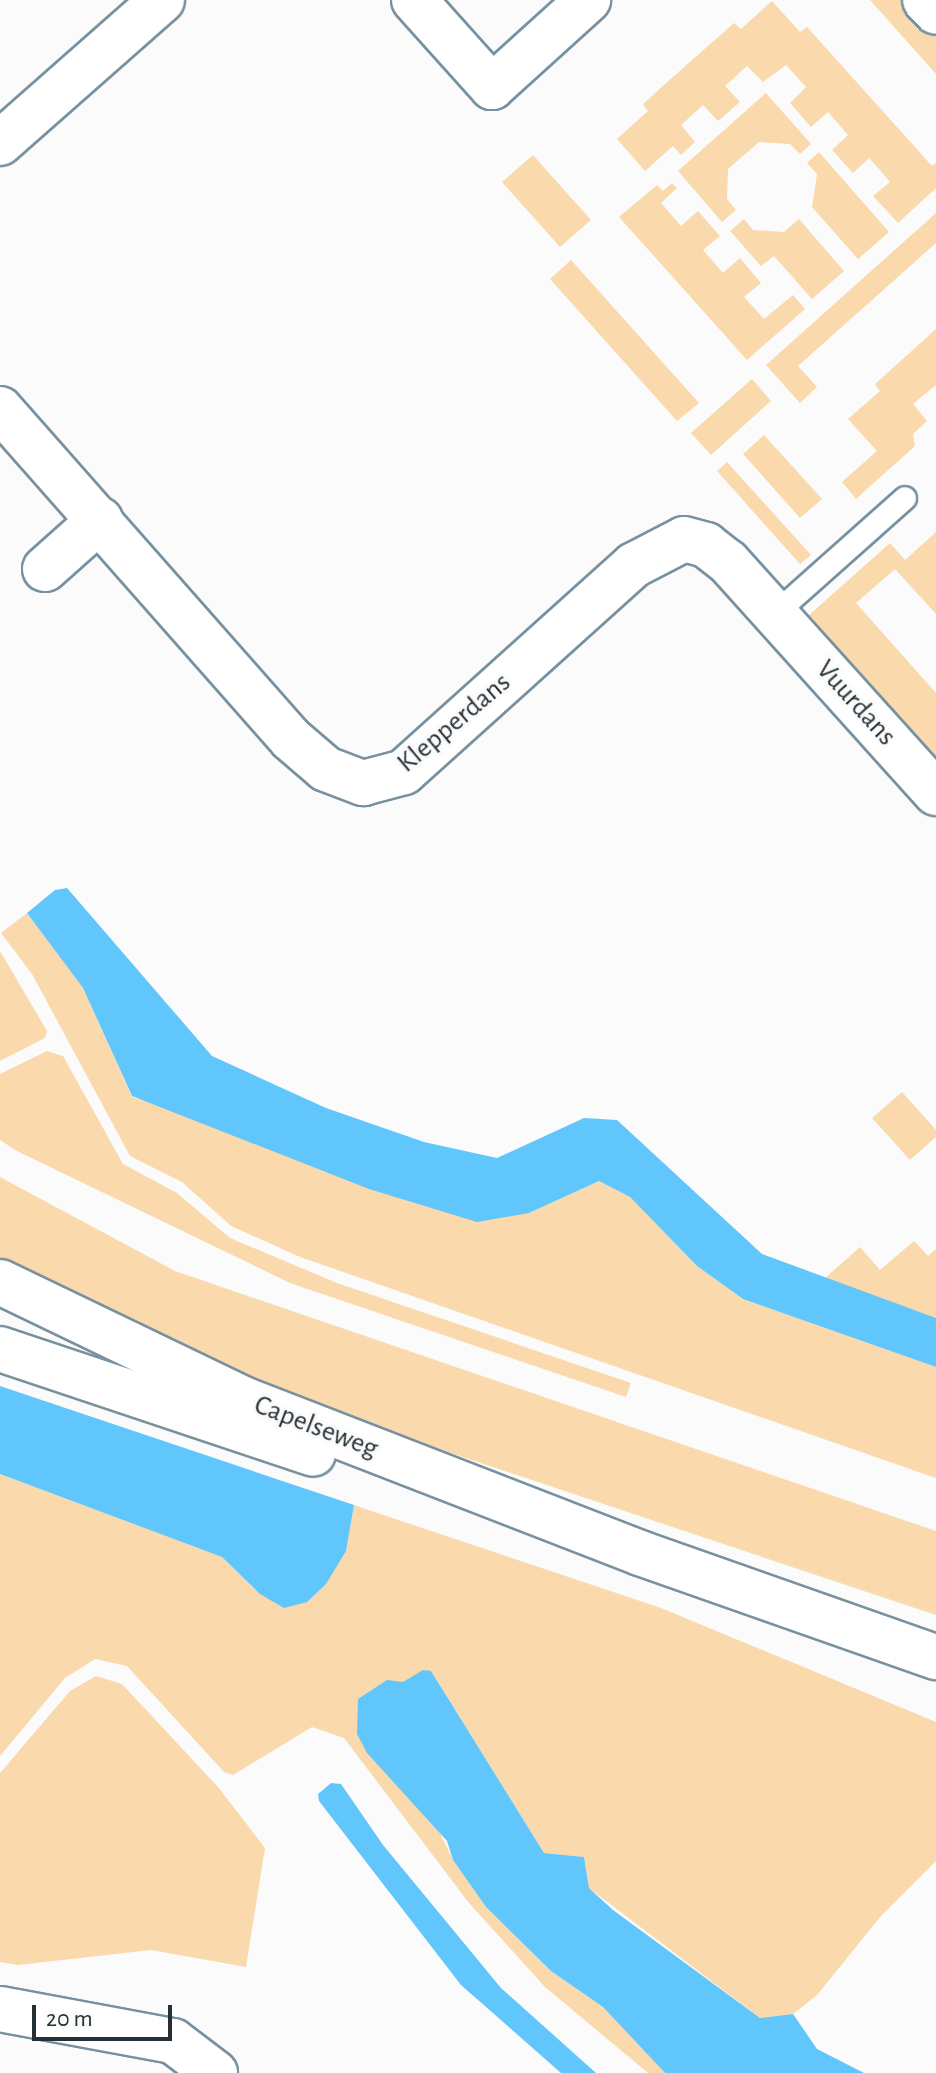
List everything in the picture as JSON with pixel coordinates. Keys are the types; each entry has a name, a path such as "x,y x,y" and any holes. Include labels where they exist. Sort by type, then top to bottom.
{"street":[{"path":"0,143 162,0"},
{"path":"414,0 492,87 588,0"},
{"path":"925,0 936,12"},
{"name":"Klepperdans","path":"0,409 291,739 326,769 363,783 404,772 634,565 684,539"},
{"path":"45,569 100,520"},
{"name":"Vuurdans","path":"684,539 706,545 728,562 936,793"},
{"name":"Capelseweg","path":"0,1282 243,1399 640,1553 936,1657"},
{"name":"Capelseweg","path":"0,1349 236,1431 640,1553"},
{"path":"0,2009 173,2041 215,2073"}],"lane":[{"path":"775,614 905,498"}],"shaded area":[{"path":"870,0 907,0 936,32 936,74"},
{"path":"772,1 800,32 807,27 932,166 936,163 936,188 898,223 873,196 890,182 880,170 869,158 853,173 832,150 848,135 828,112 811,127 790,103 806,87 786,65 763,82 747,66 725,86 740,102 718,121 703,105 681,125 695,142 681,155 673,146 645,171 617,139 648,111 643,104 665,84 734,23 741,29"},
{"path":"766,93 811,144 800,154 790,144 759,142 728,169 727,199 736,210 722,222 678,171"},
{"path":"819,152 889,232 858,259 812,207 817,174 807,163"},
{"path":"533,155 591,220 560,247 502,182"},
{"path":"672,183 677,188 661,203 681,226 698,211 720,236 703,250 723,273 740,258 761,283 744,297 764,319 793,295 805,309 747,360 619,217 657,185 663,191"},
{"path":"936,213 936,243 798,366 817,387 800,403 766,365"},
{"path":"744,219 753,230 784,232 799,219 844,271 812,299 774,256 761,266 730,231"},
{"path":"571,260 699,403 677,421 550,279"},
{"path":"936,329 936,385 913,404 927,421 913,434 915,446 856,499 842,482 877,451 848,419 880,391 875,384"},
{"path":"752,379 771,401 711,455 691,433"},
{"path":"764,435 822,499 800,518 743,454"},
{"path":"727,462 811,555 800,564 717,471"},
{"path":"936,532 936,614 895,569 856,603 936,693 936,757 809,615 890,543 905,560"},
{"path":"27,913 83,988 132,1097 529,1213 599,1181 630,1197 697,1266 743,1299 936,1367 936,1478 300,1257 231,1226 182,1182 130,1156 32,974 1,933"},
{"path":"0,951 47,1031 45,1038 0,1061"},
{"path":"47,1051 63,1056 123,1164 177,1193 230,1238 337,1283 631,1383 626,1397 290,1283 17,1151 0,1140 0,1074"},
{"path":"902,1092 936,1130 936,1137 910,1160 872,1118"},
{"path":"0,1177 175,1271 936,1531 936,1615 298,1402 0,1262"},
{"path":"914,1241 928,1256 936,1249 936,1318 824,1279 860,1247 880,1270"},
{"path":"0,1474 222,1557 260,1594 346,1551 354,1505 661,1608 936,1722 936,1861 881,1916 817,1995 793,2014 760,2018 589,1888 584,1857 544,1853 431,1671 403,1682 439,1831 453,1860 486,1907 551,1971 603,2007 665,2073 648,2073 545,1987 469,1903 344,1738 312,1727 233,1775 224,1772 127,1666 95,1659 65,1678 0,1756"},
{"path":"96,1676 122,1684 218,1787 265,1848 246,1967 151,1950 18,1965 0,1962 0,1773 70,1691"}],"water":[{"path":"67,888 212,1056 326,1108 424,1142 497,1158 584,1118 617,1120 762,1254 936,1318 936,1367 743,1299 697,1266 630,1197 599,1181 529,1213 477,1222 369,1189 132,1096 83,988 27,913 55,890"},
{"path":"0,1386 354,1505 346,1551 326,1584 307,1602 284,1608 260,1594 222,1557 0,1474"},
{"path":"423,1670 431,1671 544,1853 584,1857 589,1888 613,1910 760,2018 793,2014 817,2049 864,2073 665,2073 603,2007 551,1971 486,1907 453,1860 447,1841 367,1753 357,1734 358,1699 387,1680 403,1682"},
{"path":"331,1783 341,1784 383,1845 501,1988 596,2073 561,2073 461,1985 319,1801 318,1794"}]}
